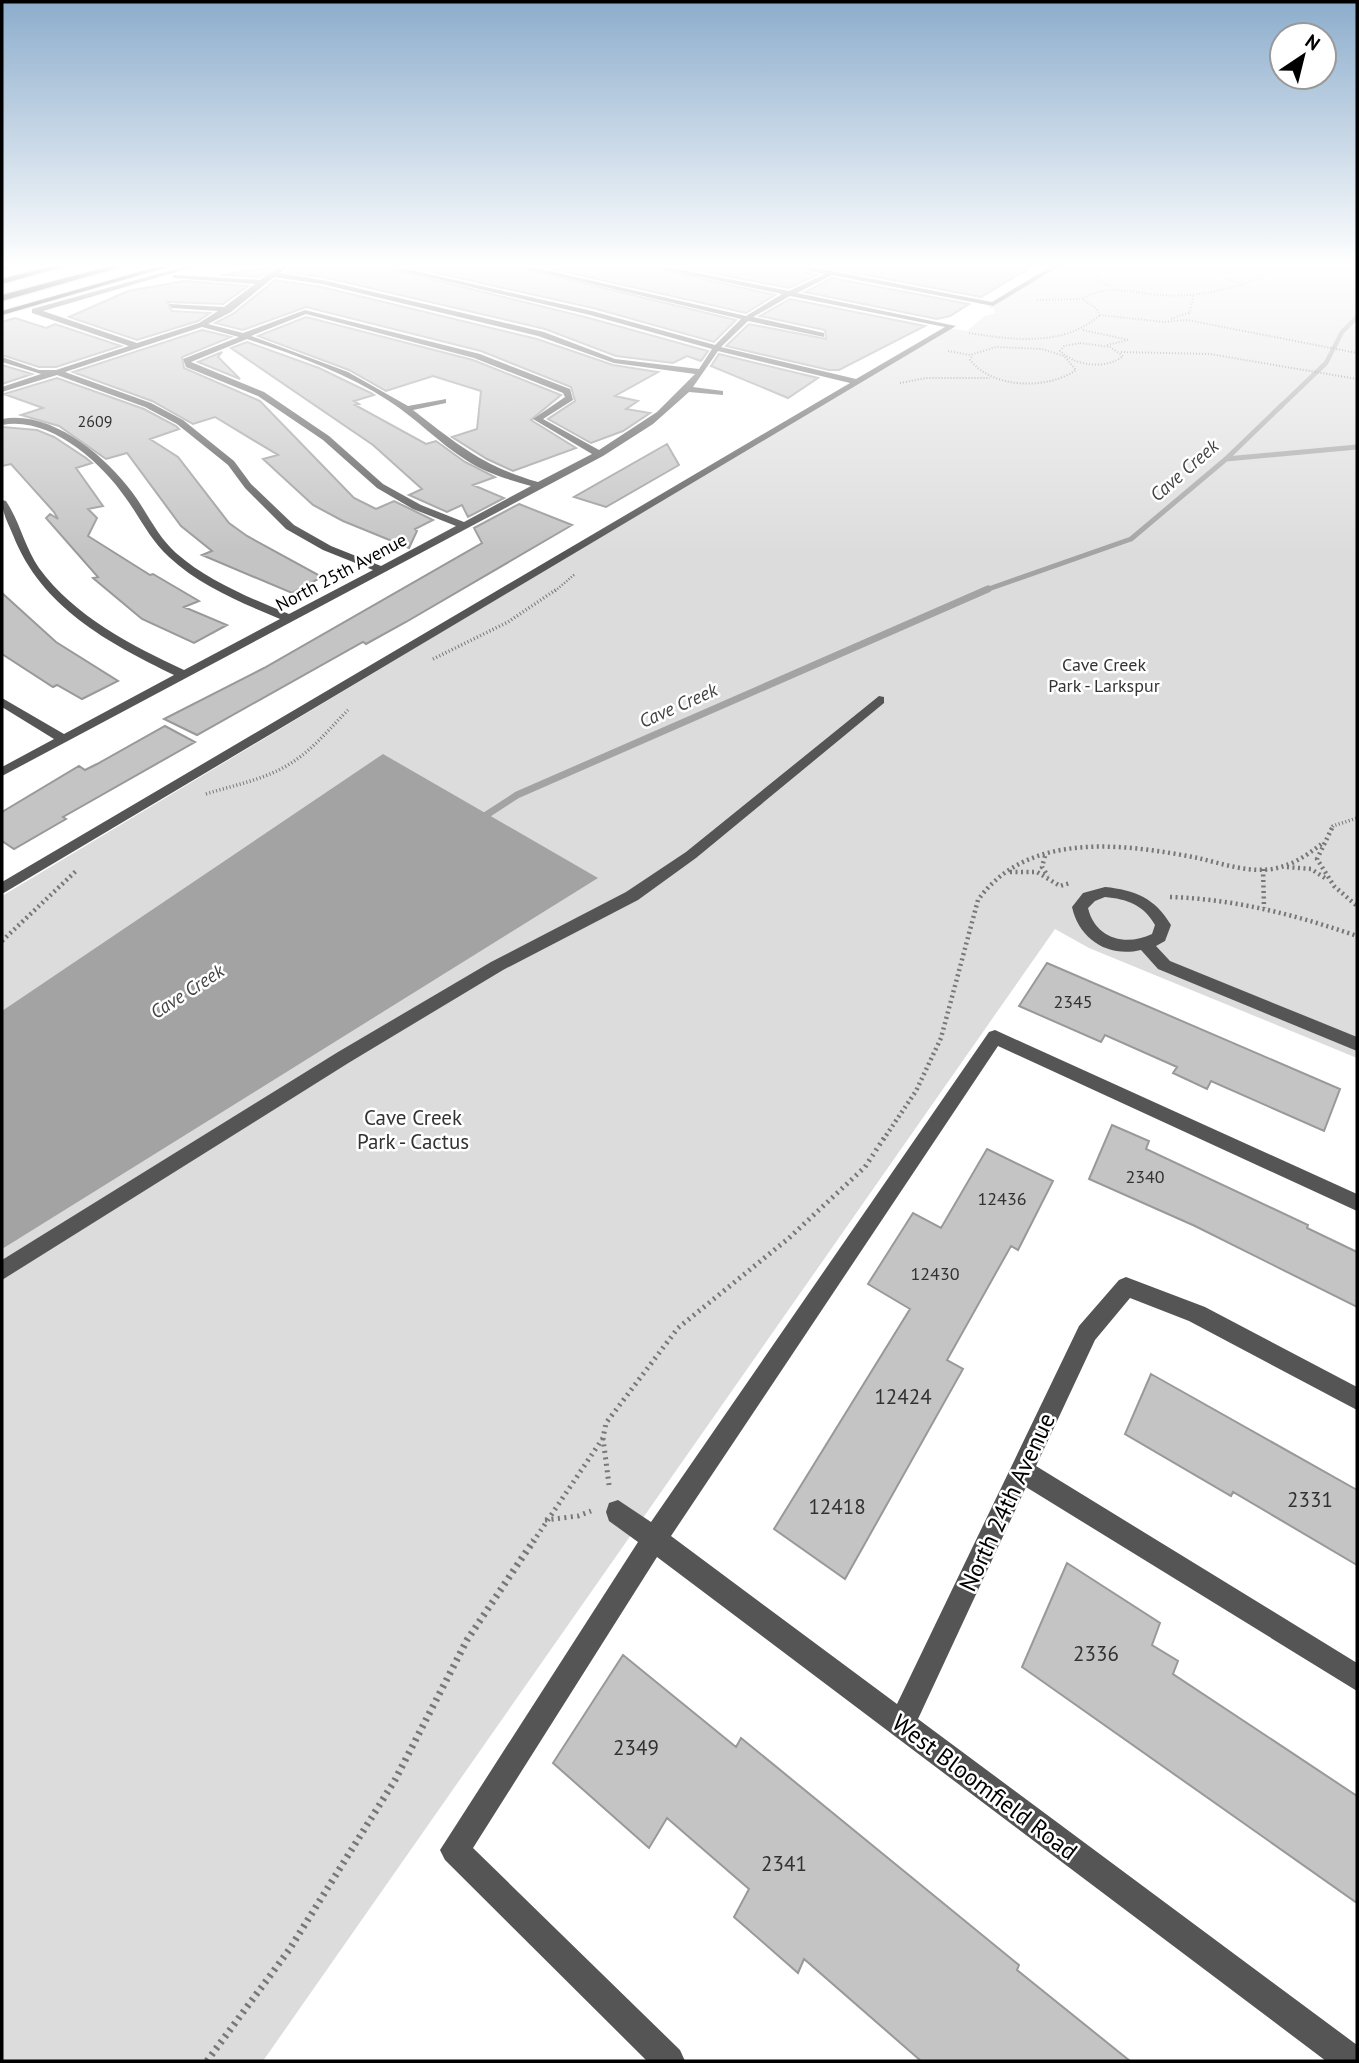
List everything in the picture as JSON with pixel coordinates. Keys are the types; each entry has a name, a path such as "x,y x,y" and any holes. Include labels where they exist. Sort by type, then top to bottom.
{"street":[{"path":"6,360 38,372 56,372 148,405 180,422 231,463 256,495 290,527 327,548 383,570"},
{"path":"2,390 92,360"},
{"path":"188,360 189,365 261,394 326,438 380,486 417,507 466,526"},
{"path":"316,360 365,383 407,409 462,454 482,466 540,486"},
{"path":"488,360 567,391 570,398 537,419 600,454"},
{"path":"609,360 701,372"},
{"name":"North 25th Avenue","path":"2,772 600,454 653,421 687,389 708,360"},
{"path":"768,360 856,382"},
{"path":"2,889 893,360"},
{"path":"42,362 54,366 56,372"},
{"path":"687,389 720,393"},
{"path":"407,409 443,401"},
{"path":"2,422 24,420 75,443 109,470 130,496 147,528 176,559 223,588 290,619"},
{"path":"2,503 34,569 54,593 103,633 135,652 184,675"},
{"path":"2,1271 355,1050 497,966 632,897 691,855 879,700"},
{"path":"2,702 63,739"},
{"path":"1105,892 1124,894 1143,901 1157,912 1163,925 1159,937 1147,946 1128,947 1108,943 1091,933 1081,920 1080,907 1089,897 1105,892"},
{"path":"1147,946 1164,965 1357,1044"},
{"path":"669,2061 455,1850 654,1539 995,1037 1357,1203"},
{"name":"North 24th Avenue","path":"901,1725 1087,1333 1126,1287 1197,1314 1357,1399"},
{"path":"1022,1471 1357,1678"},
{"name":"West Bloomfield Road","path":"607,1502 1352,2061"}],"path":[{"path":"970,360 973,366 995,378"},
{"path":"901,383 926,378 995,378 1027,383 1061,380 1076,370 1075,364 1070,360"},
{"path":"1076,360 1111,363 1118,360"},
{"path":"1257,360 1357,379"},
{"path":"911,374 926,378"},
{"path":"1357,818 1333,826 1317,859 1342,896 1357,906"},
{"path":"1276,868 1309,855 1324,842"},
{"path":"545,1520 578,1516 607,1502 610,1480 603,1438 606,1423 678,1328 789,1238 865,1167 916,1091 941,1038 978,900 987,886 1033,858 1067,847 1104,846 1148,849 1253,869 1296,866 1311,869 1329,880"},
{"path":"1048,877 1042,867 1042,858 1049,853"},
{"path":"1263,869 1264,908 1357,936"},
{"path":"999,877 1011,871 1037,872 1060,886"},
{"path":"207,2061 289,1950 394,1780 467,1640 545,1520 603,1438"}],"green space":[{"name":"Cave Creek Park - Cactus","path":"894,360 1357,360 1357,1058 1089,948 1055,929 263,2061 2,2061 2,896"}],"water":[{"path":"383,754 598,878 2,1249 2,1011"}],"building":[{"path":"18,360 77,360 56,367 39,367"},
{"path":"109,360 183,360 184,368 260,401 354,498 376,509 394,501 433,520 415,529 417,531 409,548 343,521 313,505 263,459 278,455 215,417 193,424 152,401 73,372"},
{"path":"221,360 240,379 198,362"},
{"path":"249,360 298,360 371,393 374,395 354,401 359,404 355,405 426,444 436,441 465,462 495,477 473,485 504,498 468,517 462,505 447,512 409,495 422,489 373,445"},
{"path":"323,360 474,360 561,395 531,420 576,448 513,471 487,459 452,437 477,429 481,391 433,376 386,391 349,370"},
{"path":"504,360 599,360 658,372 615,396 638,401 626,409 650,413 623,431 591,443 548,419 575,401 571,387"},
{"path":"651,360 678,360 673,363"},
{"path":"715,360 745,360 818,378 788,398 711,366"},
{"path":"787,360 858,360 839,370"},
{"path":"2,365 32,374 2,384"},
{"path":"57,378 144,409 176,426 179,429 150,439 178,457 229,523 247,536 322,577 292,593 202,555 212,551 181,526 127,453 106,459 59,426 21,415 43,408 4,394"},
{"path":"2,427 37,430 54,437 92,463 76,468 103,506 88,509 97,518 88,536 150,575 153,574 199,601 184,607 227,625 194,643 142,619 93,578 98,577 46,518 50,514 58,519 54,512 11,464 2,466"},
{"path":"667,444 679,465 606,507 574,497"},
{"path":"519,504 572,525 406,622 366,644 363,642 197,735 164,719 264,668 482,543 474,528"},
{"path":"2,593 56,642 118,681 82,699 57,685 53,687 2,654"},
{"path":"165,726 195,742 63,817 66,819 14,849 2,841 2,812 79,766 85,770"},
{"path":"1047,963 1340,1089 1324,1131 1211,1081 1207,1089 1173,1073 1177,1067 1105,1035 1101,1042 1019,1006"},
{"path":"1112,1125 1149,1141 1146,1149 1308,1225 1307,1228 1357,1252 1357,1307 1195,1226 1089,1179"},
{"path":"987,1149 1053,1181 1018,1250 1011,1246 947,1360 963,1369 845,1579 774,1529 910,1309 868,1284 913,1213 941,1228"},
{"path":"1151,1374 1357,1490 1357,1565 1233,1492 1231,1496 1125,1434"},
{"path":"1067,1563 1160,1623 1152,1645 1178,1661 1173,1674 1357,1796 1357,1903 1022,1667"},
{"path":"623,1655 736,1747 741,1738 1019,1965 1017,1970 1130,2061 921,2061 804,1959 798,1973 734,1917 749,1889 667,1818 649,1848 553,1763"}],"waterway":[{"name":"Cave Creek","path":"1280,407 1327,360"},
{"name":"Cave Creek","path":"1226,459 1282,405"},
{"path":"1226,459 1357,447"},
{"name":"Cave Creek","path":"985,590 1131,539 1226,459"},
{"name":"Cave Creek","path":"477,821 517,795 985,590"}],"park label":[{"name":"Cave Creek Park - Larkspur","path":"1104,674"}]}
